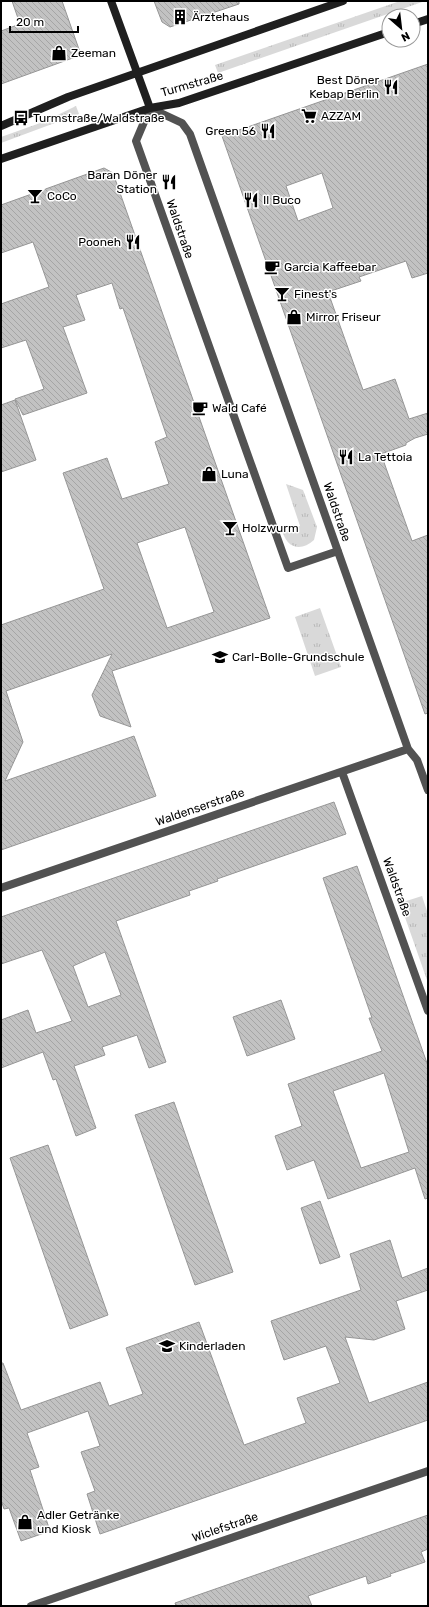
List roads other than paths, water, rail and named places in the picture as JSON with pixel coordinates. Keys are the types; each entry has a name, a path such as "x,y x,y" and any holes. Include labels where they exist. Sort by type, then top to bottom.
{"main road":[{"path":"111,1 150,108"},
{"path":"1,126 68,97 343,1"},
{"name":"Turmstraße","path":"1,160 150,108 179,103 381,35"}],"street":[{"name":"Waldstraße","path":"338,551 288,568 136,141 150,108 182,123 190,134 338,551 408,749 417,760 428,790"},
{"name":"Waldenserstraße","path":"1,888 408,749"},
{"name":"Waldstraße","path":"342,772 428,1011"},
{"name":"Wiclefstraße","path":"31,1606 428,1471"}],"place":[{"name":"Ärztehaus","path":"180,17"},
{"name":"Zeeman","path":"59,53"},
{"name":"Best Döner Kebap Berlin","path":"391,87"},
{"name":"AZZAM","path":"309,116"},
{"name":"Turmstraße/Waldstraße","path":"21,118"},
{"name":"Green 56","path":"268,131"},
{"name":"Baran Döner Station","path":"169,182"},
{"name":"CoCo","path":"35,196"},
{"name":"Il Buco","path":"251,200"},
{"name":"Pooneh","path":"133,242"},
{"name":"Garcia Kaffeebar","path":"272,267"},
{"name":"Finest's","path":"282,294"},
{"name":"Mirror Friseur","path":"294,317"},
{"name":"Wald Café","path":"200,408"},
{"name":"La Tettoia","path":"346,457"},
{"name":"Luna","path":"209,474"},
{"name":"Holzwurm","path":"230,528"},
{"name":"Carl-Bolle-Grundschule","path":"220,657"},
{"name":"Kinderladen","path":"167,1346"},
{"name":"Adler Getränke und Kiosk","path":"25,1522"}]}
